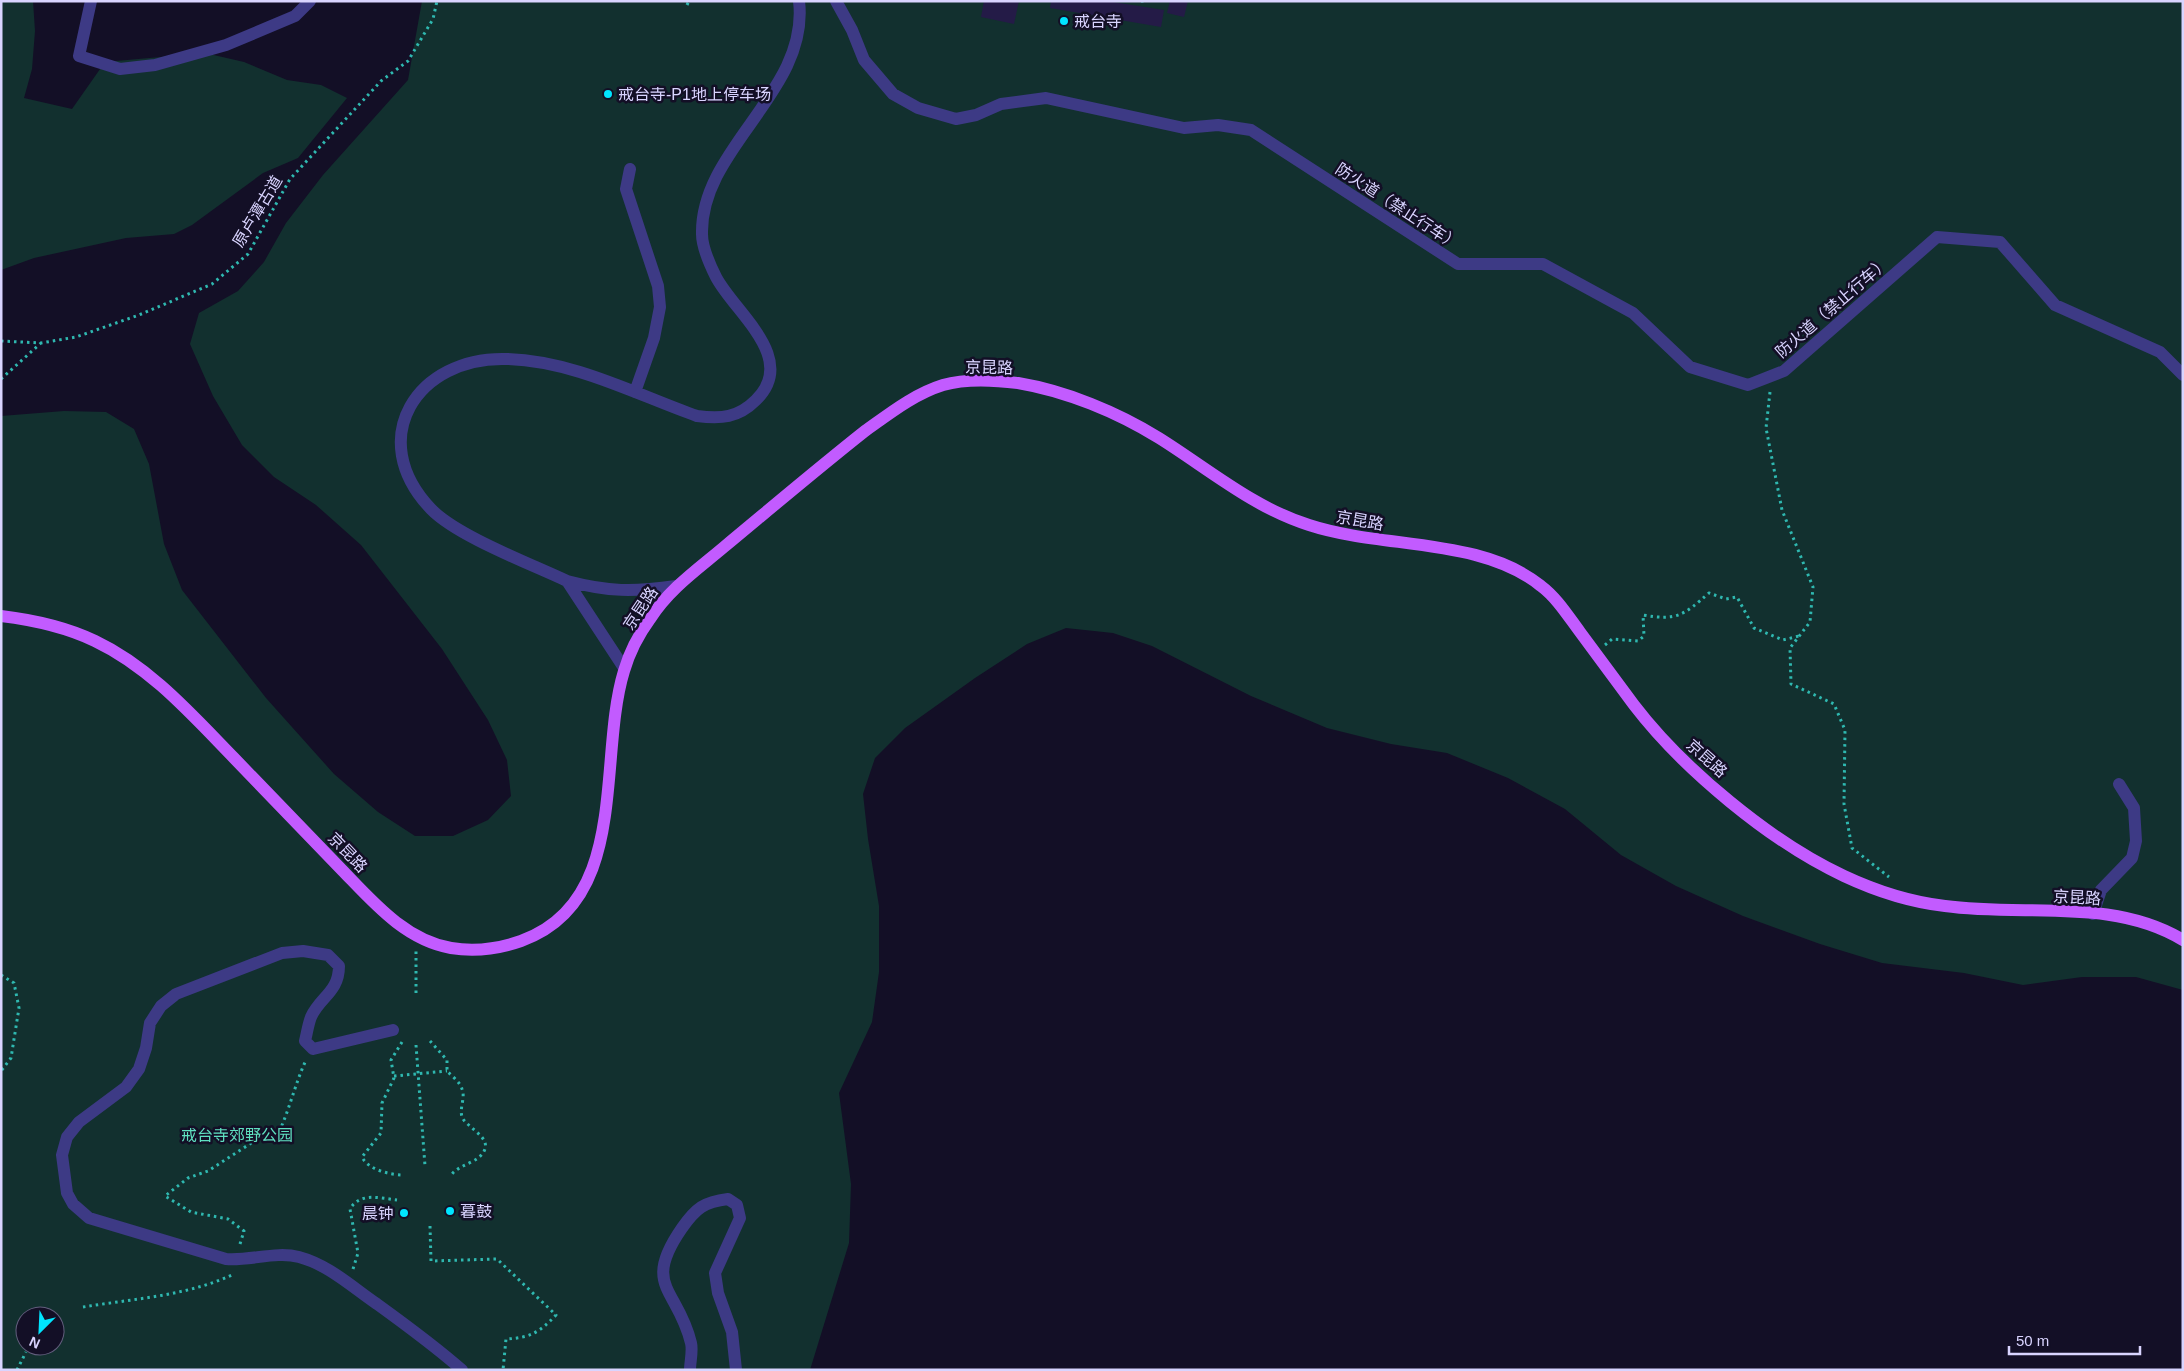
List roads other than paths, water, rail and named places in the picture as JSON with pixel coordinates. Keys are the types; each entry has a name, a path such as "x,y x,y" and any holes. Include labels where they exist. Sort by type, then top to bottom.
{"main road":[{"name":"京昆路","path":"1,616 43,623 67,630 95,641 126,658 187,710 376,905 416,937 448,948 478,951 506,947 532,937 554,924 574,905 590,877 599,848 624,668 650,618 676,586 820,467 896,409 922,393 945,384 974,380 1030,385 1061,394 1119,416 1262,504 1300,523 1330,532 1470,554 1500,561 1543,587 1559,604 1637,709 1677,752 1788,847 1814,861 1875,889 1944,906 2093,914 2140,921 2161,928 2183,940"}],"street":[{"path":"91,1 79,56 120,69 155,65 226,45 295,16 310,1"},
{"path":"676,586 638,592 596,588 567,581 461,530 432,510 410,484 402,463 400,440 407,412 418,393 432,380 450,370 505,359 558,365 698,416 718,418 733,416 747,409 759,398 766,386 770,360 766,347 716,278 702,234 706,209 715,182 772,93 787,65 798,34 799,1"},
{"name":"防火道（禁止行车）","path":"836,1 852,30 864,60 893,94 918,108 956,119 1002,104 1046,98 1184,128 1218,125 1251,130 1458,264 1543,264 1632,313 1690,367 1748,385 1784,371 1937,238 2000,242 2055,305 2160,352 2183,375"},
{"path":"630,169 626,189 658,286 660,307 654,338 635,392"},
{"path":"567,581 624,668"},
{"path":"2093,914 2101,890 2132,858 2136,841 2134,808 2120,784"},
{"path":"393,1030 313,1049 305,1041 312,1016 328,997 339,978 339,966 328,955 303,951 282,953 176,994 161,1006 150,1023 146,1048 139,1069 126,1087 79,1122 67,1137 62,1155 67,1193 73,1204 89,1218 226,1259 242,1260 262,1257 297,1256 323,1266 442,1351 462,1370"},
{"path":"690,1370 692,1344 675,1302 665,1287 663,1269 668,1248 692,1214 708,1202 728,1199 738,1206 740,1218 715,1273 718,1293 732,1332 736,1370"}],"place":[{"name":"戒台寺","path":"1064,21"},
{"name":"戒台寺-P1地上停车场","path":"608,94"},
{"name":"暮鼓","path":"450,1211"},
{"name":"晨钟","path":"404,1213"}],"park label":[{"name":"戒台寺郊野公园","path":"237,1135"}]}
